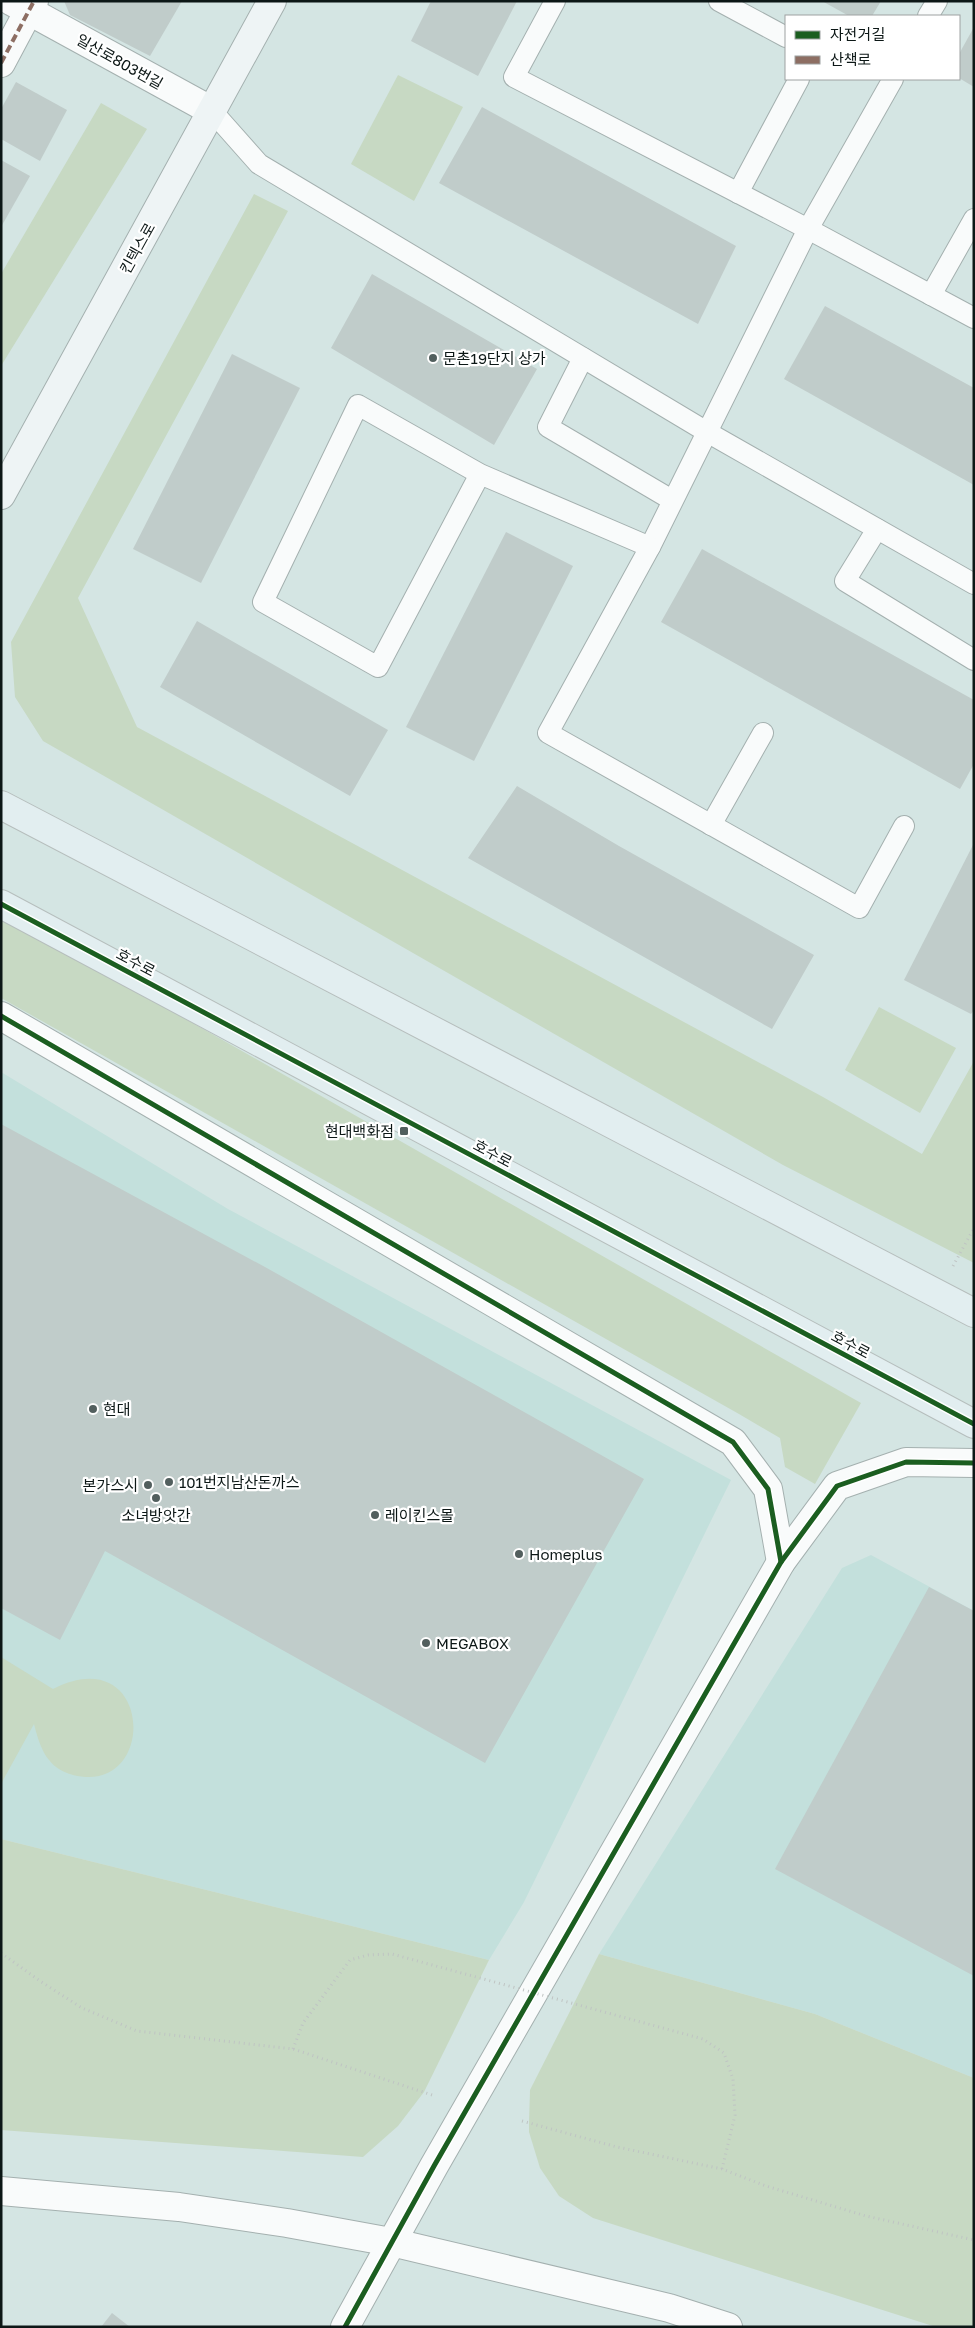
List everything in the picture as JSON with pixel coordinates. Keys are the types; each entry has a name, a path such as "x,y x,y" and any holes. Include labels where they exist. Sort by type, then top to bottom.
{"main road":[{"path":"1,805 974,1312"},
{"name":"호수로","path":"1,904 974,1424"}],"street":[{"name":"킨텍스로","path":"1,495 272,1"},
{"name":"일산로803번길","path":"1,63 24,4 212,111"},
{"path":"1,1016 732,1442 768,1489 781,1562"},
{"path":"345,2327 391,2242 781,1562 837,1486 906,1462 974,1463"},
{"path":"1,2191 179,2207 287,2223 391,2242 669,2308 728,2327"}],"lane":[{"path":"555,1 514,77 808,229 974,318"},
{"path":"719,1 785,36"},
{"path":"929,15 937,1"},
{"path":"738,193 798,80"},
{"path":"892,80 808,229 650,547 548,733 859,908 904,826"},
{"path":"212,111 259,164 707,432 974,584"},
{"path":"931,295 974,219"},
{"path":"583,358 548,427 672,500"},
{"path":"480,474 378,667 263,602 358,405 480,474 650,547"},
{"path":"877,529 846,582 974,660"},
{"path":"711,825 764,733"}],"path":[{"path":"951,1271 974,1228"},
{"path":"1,1953 82,2008 137,2031 293,2048 435,2096"},
{"path":"293,2048 303,2023 350,1960 368,1955 392,1954 703,2039 724,2053 734,2078 735,2115 722,2169"},
{"path":"522,2121 617,2147 722,2169 766,2186 866,2216 974,2240"}],"shaded area":[{"path":"398,75 463,107 414,201 351,164"},
{"path":"101,103 147,129 1,366 1,274"},
{"path":"254,194 288,211 78,598 137,727 823,1097 922,1154 974,1061 974,1263 783,1165 43,741 15,697 11,642"},
{"path":"1,914 861,1403 815,1484 785,1467 780,1438 1,998"},
{"path":"879,1007 956,1048 920,1113 845,1070"},
{"name":"레이킨스몰","path":"1,1072 228,1209 731,1480 524,1902 489,1960 1,1839"},
{"path":"871,1555 974,1611 974,2078 815,2014 599,1954 842,1568"},
{"path":"1,1657 53,1689 86,1679 111,1684 126,1700 133,1721 131,1744 120,1764 101,1776 73,1775 64,1772 46,1756 34,1724 1,1784"},
{"path":"1,1839 489,1960 424,2092 398,2126 363,2157 1,2130"},
{"path":"599,1954 815,2014 974,2078 974,2327 936,2327 593,2218 559,2196 540,2168 529,2132 530,2090"}],"building":[{"path":"64,1 182,1 150,56 70,15"},
{"path":"431,1 517,1 478,76 411,41"},
{"path":"822,1 881,1 873,15 847,15"},
{"path":"974,27 974,87 960,79 960,52"},
{"path":"16,82 67,110 40,161 1,139 1,109"},
{"path":"482,107 736,246 698,324 439,183"},
{"path":"1,160 30,176 1,227"},
{"name":"문촌19단지 상가","path":"372,274 537,369 494,445 331,348"},
{"path":"825,306 974,388 974,485 784,379"},
{"path":"232,354 300,388 201,583 133,549"},
{"path":"506,532 573,566 474,761 406,727"},
{"path":"702,549 974,700 974,764 960,789 661,622"},
{"path":"197,621 388,730 350,796 160,687"},
{"path":"517,786 619,846 814,955 772,1029 468,858"},
{"path":"974,843 974,1010 971,1014 904,980"},
{"name":"레이킨스몰","path":"1,1124 265,1267 644,1479 485,1763 105,1551 60,1640 1,1608"},
{"path":"929,1587 974,1611 974,1976 775,1869"},
{"path":"112,2313 130,2327 101,2327"}],"marked path":[{"path":"1,63 34,1"}],"cycle path":[{"path":"1,904 974,1424"},
{"path":"1,1016 733,1442 768,1489 781,1562"},
{"path":"345,2327 434,2166 781,1562 837,1486 906,1462 974,1463"}],"place":[{"name":"문촌19단지 상가","path":"433,358"},
{"name":"현대백화점","path":"404,1131"},
{"name":"현대","path":"93,1409"},
{"name":"101번지남산돈까스","path":"169,1482"},
{"name":"본가스시","path":"148,1485"},
{"name":"소녀방앗간","path":"156,1498"},
{"name":"레이킨스몰","path":"375,1515"},
{"name":"Homeplus","path":"519,1554"},
{"name":"MEGABOX","path":"426,1643"}]}
